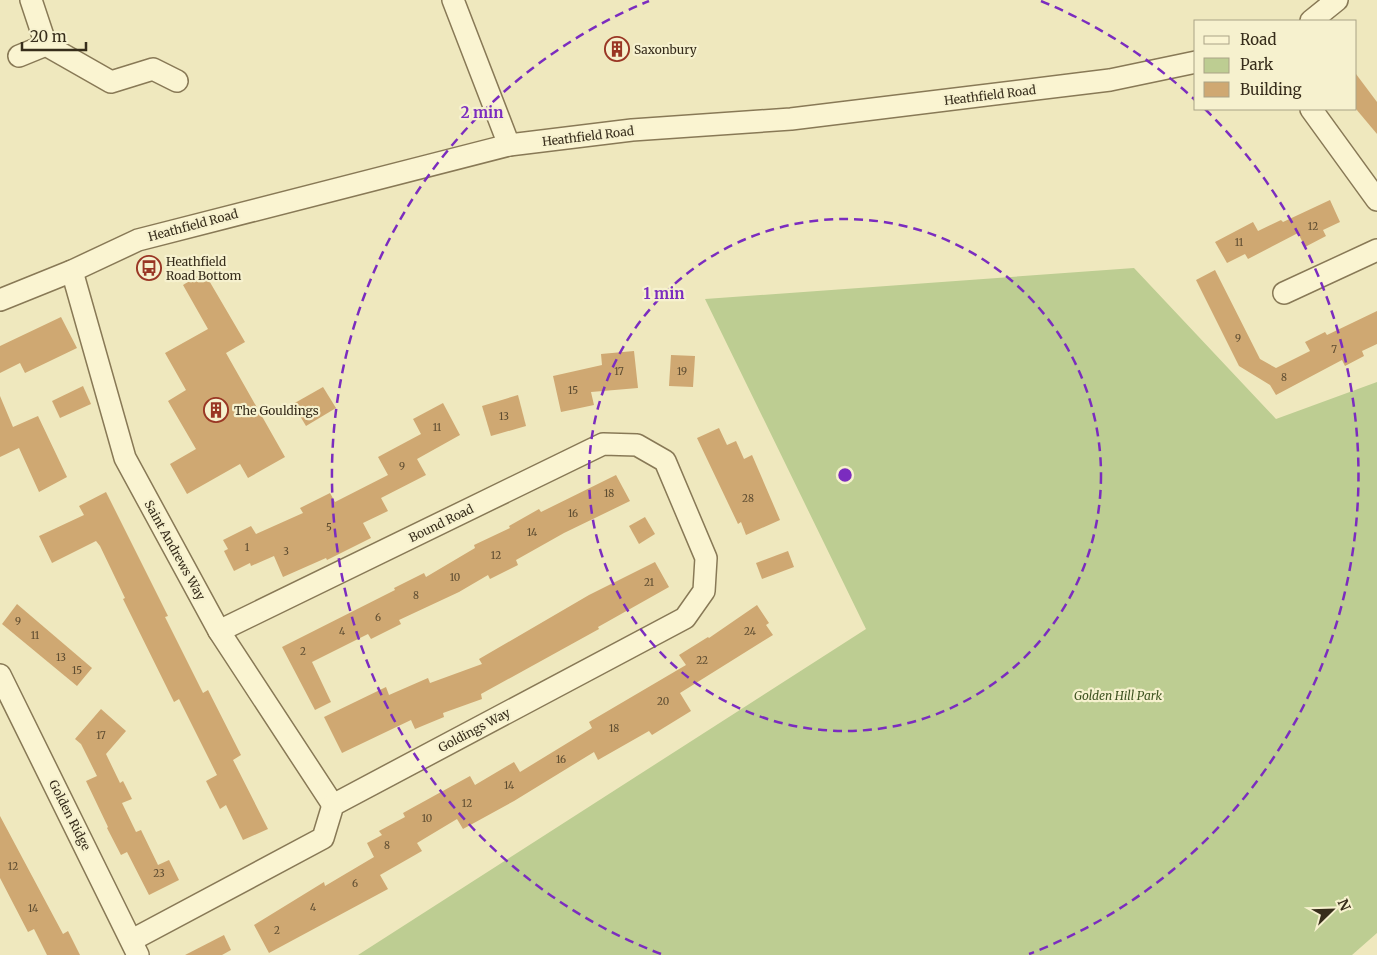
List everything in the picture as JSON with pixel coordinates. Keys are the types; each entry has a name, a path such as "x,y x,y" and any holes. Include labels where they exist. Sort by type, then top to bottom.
{"street":[{"path":"31,0 46,45 111,82 153,69 177,81"},
{"path":"453,0 509,145"},
{"path":"1312,20 1337,0"},
{"path":"19,56 46,45"},
{"name":"Heathfield Road","path":"0,300 72,271 138,240 509,145 632,130 801,118 1110,80 1194,62"},
{"path":"1312,110 1377,200"},
{"path":"1284,294 1377,250"},
{"name":"Saint Andrews Way","path":"72,271 125,458 219,631 333,804"},
{"name":"Bound Road","path":"219,631 603,444 637,445 665,461"},
{"name":"Goldings Way","path":"333,804 686,618 704,591 706,558 665,461"},
{"name":"Golden Ridge","path":"0,675 135,947"},
{"path":"135,947 323,838 333,804"}],"green space":[{"name":"Golden Hill Park","path":"1134,268 1276,419 1377,382 1377,933 1352,955 358,955 866,629 705,299"}],"building":[{"path":"1357,75 1377,102 1377,134 1357,110"},
{"path":"1330,200 1340,222 1323,230 1326,236 1305,247 1298,233 1248,259 1245,254 1227,263 1215,242 1253,222 1258,231 1281,220 1283,222"},
{"path":"1215,270 1260,359 1276,368 1310,351 1305,342 1325,332 1327,335 1377,311 1377,344 1362,351 1364,356 1345,366 1342,360 1276,395 1270,385 1239,366 1196,280"},
{"name":"The Gouldings","path":"204,272 245,342 226,353 285,457 248,478 240,464 187,494 170,464 196,449 168,401 186,390 165,353 208,329 183,285"},
{"path":"61,317 77,348 25,373 20,363 0,373 0,346"},
{"path":"634,351 638,388 591,392 594,405 561,412 553,376 602,365 601,354"},
{"path":"671,355 695,356 693,387 669,386"},
{"path":"83,386 91,404 60,418 52,401"},
{"path":"323,387 336,408 306,426 293,404"},
{"path":"518,395 526,426 491,436 482,406"},
{"path":"0,396 13,427 38,416 67,477 39,492 19,448 0,457"},
{"path":"443,403 460,435 417,459 426,475 381,498 388,511 363,523 371,538 327,560 326,558 283,577 274,556 251,566 250,563 234,571 224,551 228,549 223,540 251,526 256,534 303,513 300,508 330,493 335,502 388,475 378,457 421,434 413,419"},
{"path":"719,428 727,445 736,441 744,459 752,455 780,520 746,535 741,522 738,524 697,438"},
{"path":"616,475 630,501 564,533 516,560 518,565 490,579 488,575 459,592 399,620 401,624 371,639 368,634 312,662 331,702 315,710 282,647 395,590 394,588 424,573 426,577 475,548 474,545 510,528 509,526 539,509 541,512"},
{"path":"106,492 168,616 165,617 203,693 208,690 241,755 233,760 268,829 243,840 226,805 220,809 206,781 217,775 179,699 174,702 123,599 125,598 100,546 96,541 52,563 39,536 84,515 79,506"},
{"path":"645,517 655,534 639,544 629,526"},
{"path":"788,551 794,567 762,579 756,563"},
{"path":"655,562 669,587 598,627 599,629 481,694 482,699 443,713 444,717 415,729 411,720 342,753 324,717 386,687 389,695 428,678 430,683 482,664 479,659 589,595"},
{"path":"17,604 92,668 77,686 2,624"},
{"path":"757,605 769,623 766,625 773,635 680,693 691,711 652,735 649,731 598,760 594,752 514,801 463,829 457,819 417,843 422,851 380,875 388,889 269,953 254,925 324,882 325,886 374,857 367,843 382,835 379,831 405,817 403,813 470,776 475,785 514,762 520,772 592,728 589,722 686,665 679,655 709,638"},
{"path":"101,709 126,731 106,754 120,783 123,781 132,799 122,803 136,832 141,830 158,865 169,860 179,880 149,895 127,852 121,855 107,828 86,781 97,776 81,744 75,739"},
{"path":"0,816 63,934 68,931 80,955 47,955 34,929 28,932 0,878"},
{"path":"224,935 231,950 222,955 185,955"}],"place":[{"name":"Saxonbury","path":"617,49"},
{"name":"Heathfield Road Bottom","path":"149,268"},
{"name":"The Gouldings","path":"216,410"}]}
